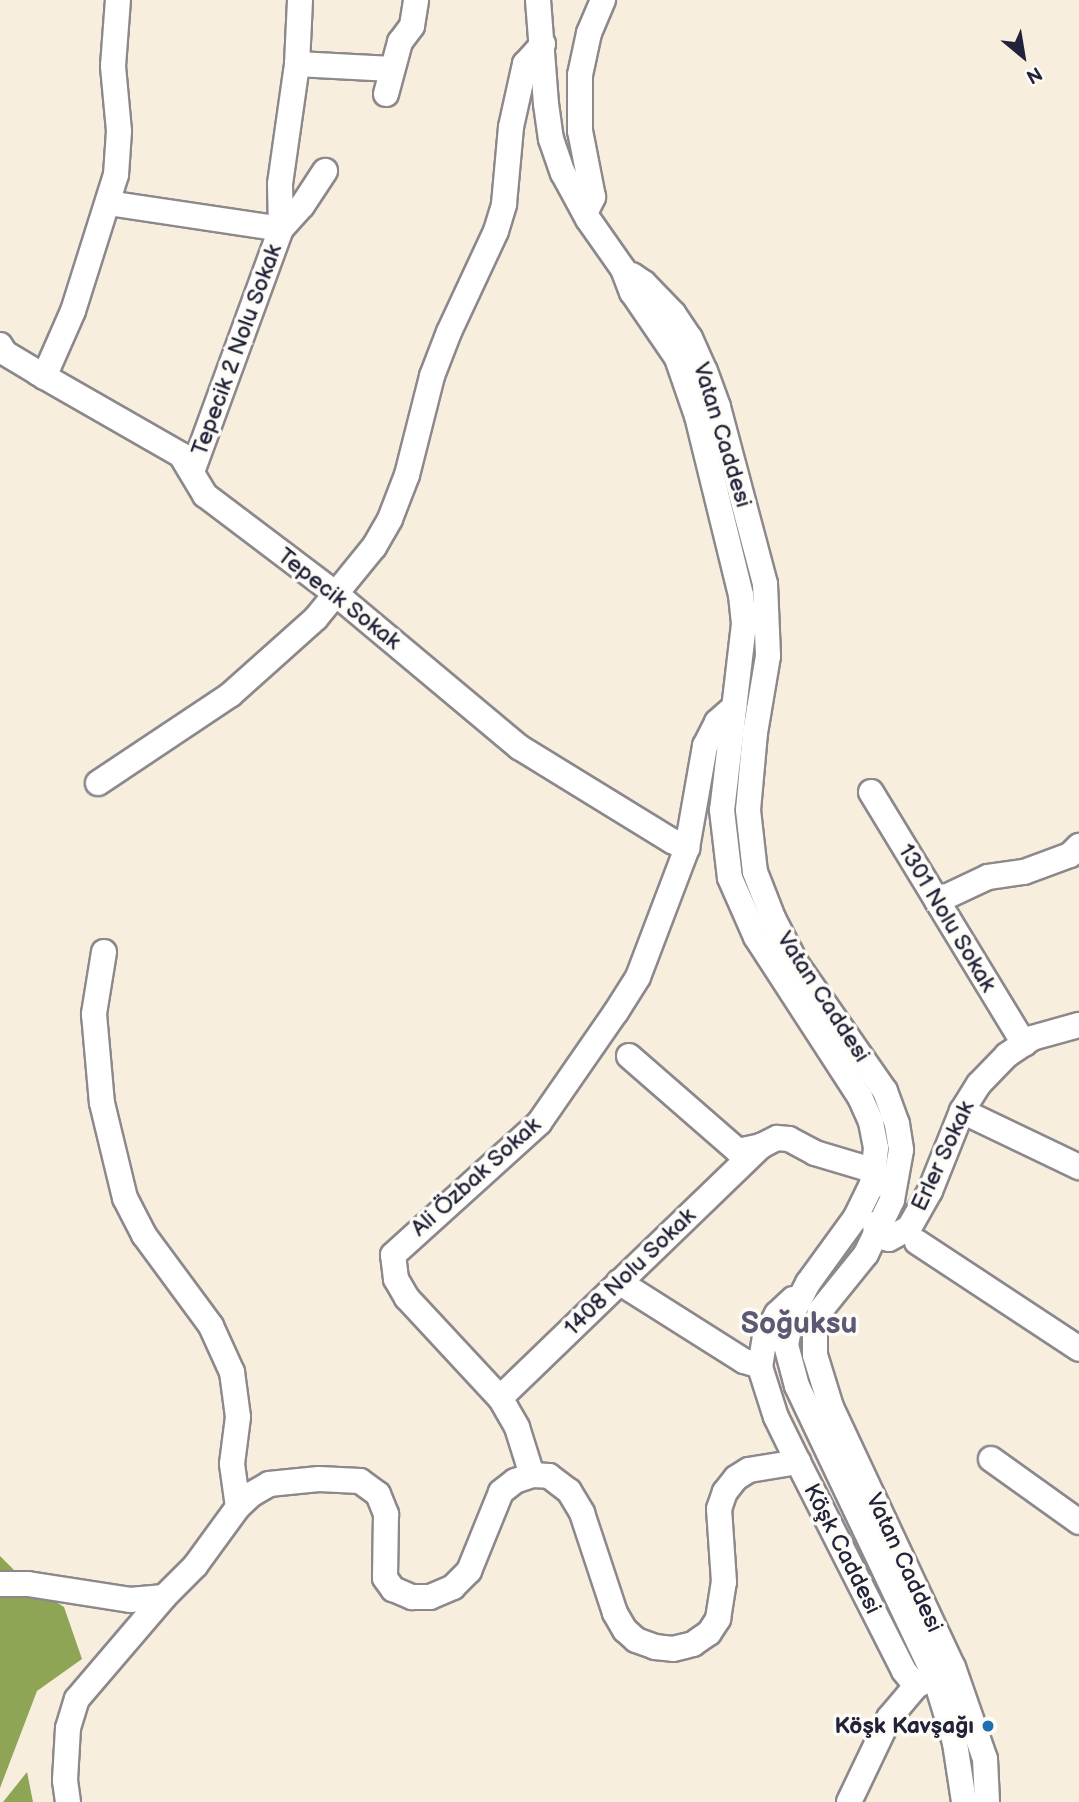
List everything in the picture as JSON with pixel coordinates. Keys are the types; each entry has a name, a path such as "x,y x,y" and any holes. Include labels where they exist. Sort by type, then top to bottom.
{"street":[{"path":"44,377 73,311 116,175 119,131 113,66 118,0"},
{"path":"281,229 280,184 297,64 300,0"},
{"path":"386,94 400,42 412,26 416,0"},
{"name":"Vatan Caddesi","path":"538,0 545,104 551,139 563,173 585,213 623,270 632,292 677,358 697,416 741,595 744,625 722,810 730,878 756,937 860,1097 871,1122 876,1147 874,1171 856,1217 808,1283 792,1314 786,1345 796,1386 934,1677 985,1759 987,1802"},
{"path":"585,213 593,197 580,131 580,75 589,33 603,0"},
{"path":"98,783 230,695 316,618 374,547 390,519 407,475 432,376 449,332 496,232 504,204 511,127 525,64 542,44"},
{"path":"297,64 392,69"},
{"path":"281,229 302,206 325,171"},
{"path":"108,203 281,229"},
{"name":"Tepecik 2 Nolu Sokak","path":"192,472 281,229"},
{"name":"Vatan Caddesi","path":"623,270 644,283 690,338 714,395 765,584 769,622 768,656 755,733 748,810 755,872 773,918 796,963 885,1091 897,1124 901,1150 898,1179 876,1236 866,1254 820,1311 815,1332 815,1355 831,1407 934,1677 955,1743 964,1802"},
{"name":"Tepecik Sokak","path":"0,345 5,353 44,377 181,455 205,495 336,594 519,747 672,842 687,848"},
{"name":"Ali Özbak Sokak","path":"532,1475 517,1427 500,1398 407,1298 396,1279 393,1255 539,1124 638,977 687,848 705,746 717,722 734,707"},
{"name":"1301 Nolu Sokak","path":"871,792 1024,1044"},
{"path":"937,901 988,877 1024,873 1070,855 1079,846"},
{"path":"104,952 94,1014 102,1103 125,1198 144,1235 211,1326 232,1372 238,1417 232,1464 238,1507"},
{"name":"Erler Sokak","path":"876,1236 889,1239 909,1228 930,1191 962,1111 979,1084 1007,1055 1032,1038 1079,1024"},
{"path":"629,1056 738,1151 761,1146 777,1138 789,1139 815,1153 874,1171 876,1236"},
{"path":"962,1111 1079,1167"},
{"name":"1408 Nolu Sokak","path":"500,1398 761,1146"},
{"path":"917,1242 1079,1349"},
{"path":"620,1282 744,1361 751,1363 761,1360"},
{"path":"798,1462 776,1417 760,1367 765,1336 777,1314 808,1283"},
{"path":"991,1459 1079,1522"},
{"name":"Köşk Caddesi","path":"532,1475 549,1476 569,1492 582,1513 615,1613 625,1630 636,1640 655,1647 673,1649 693,1644 709,1633 718,1619 724,1582 719,1509 725,1492 736,1478 749,1470 798,1462 904,1671 934,1677"},
{"path":"68,1802 65,1780 68,1728 77,1699 164,1597 195,1566 238,1507 269,1484 319,1479 360,1481 378,1494 386,1514 385,1578 393,1590 412,1597 430,1597 453,1587 469,1571 480,1550 490,1513 501,1492 515,1480 532,1475"},
{"path":"0,1584 28,1584 130,1600 164,1597"},
{"path":"849,1802 889,1718 934,1677"}],"green space":[{"path":"0,1556 28,1584 64,1607 82,1659 37,1691 0,1788"},
{"path":"27,1772 33,1802 3,1802"}],"place":[{"name":"Köşk Kavşağı","path":"988,1726"}],"district":[{"name":"Soğuksu","path":"799,1324"}]}
